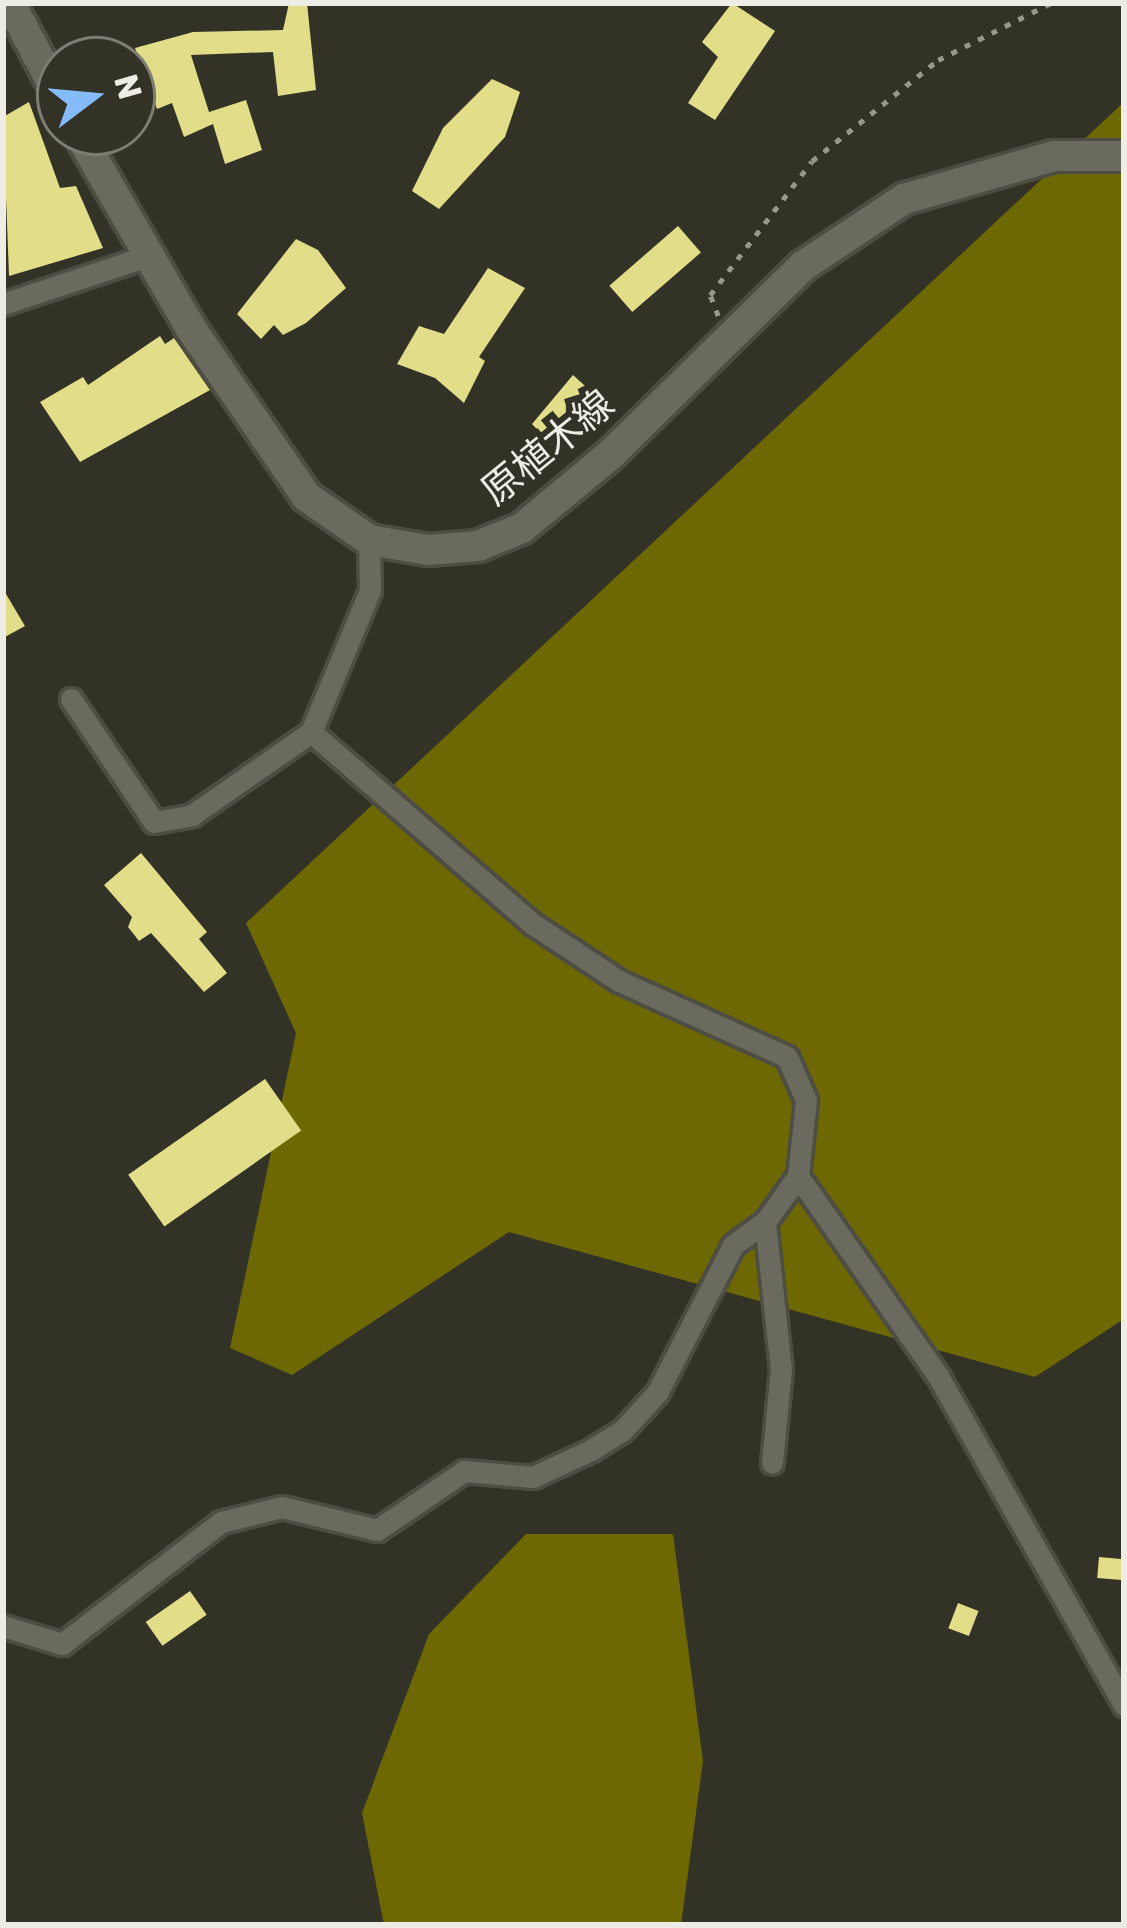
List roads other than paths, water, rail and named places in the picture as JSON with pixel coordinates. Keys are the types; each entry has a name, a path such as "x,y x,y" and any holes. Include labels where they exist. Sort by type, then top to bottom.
{"main road":[{"path":"10,3 36,52"},
{"name":"原植木線","path":"92,156 258,435 307,497 369,541 428,550 478,546 522,528 611,454 803,266 904,199 1054,156 1124,156"}],"street":[{"path":"3,304 148,256"},
{"path":"71,699 154,822 192,815 310,732 370,590 369,541"},
{"path":"3,1626 62,1644 221,1522 282,1507 377,1530 464,1471 533,1477 591,1450 622,1431 657,1394 733,1245 765,1222 798,1176 806,1100 787,1057 619,981 533,924 310,732"},
{"path":"798,1176 938,1376 1124,1705"},
{"path":"765,1222 782,1369 772,1463"}]}
